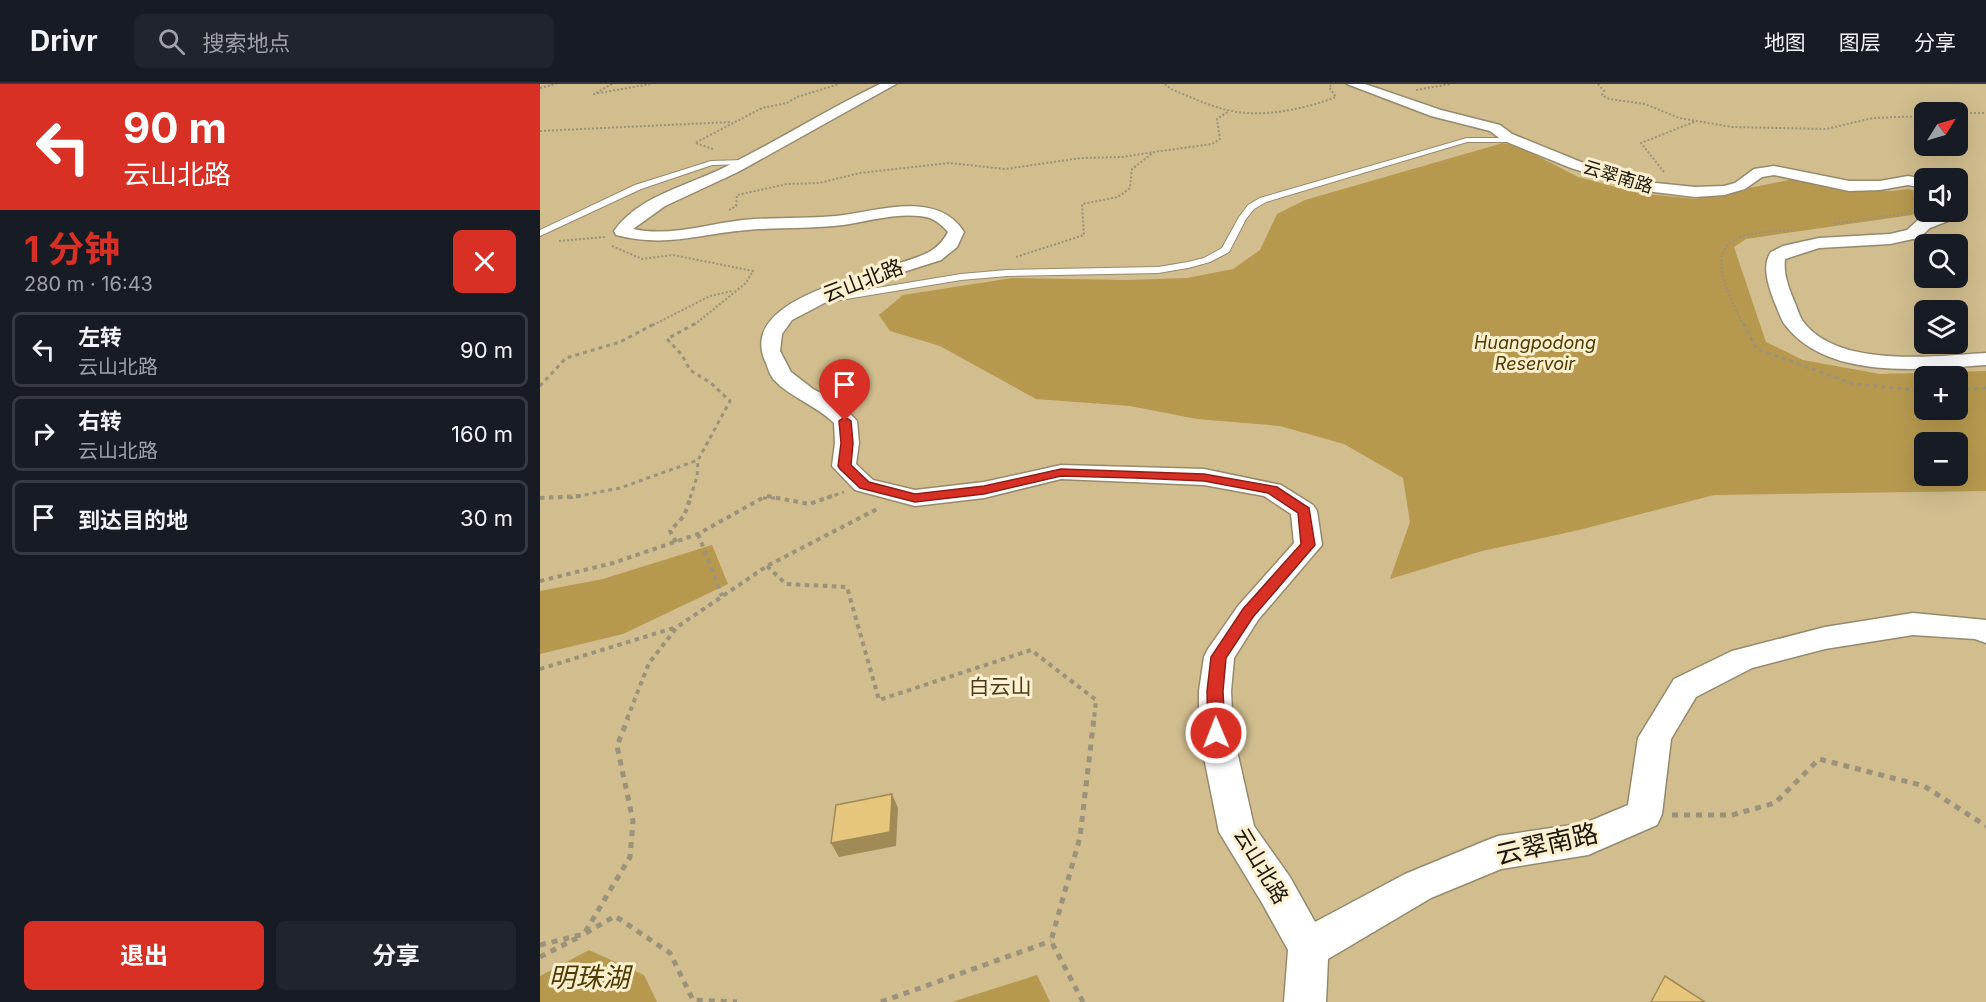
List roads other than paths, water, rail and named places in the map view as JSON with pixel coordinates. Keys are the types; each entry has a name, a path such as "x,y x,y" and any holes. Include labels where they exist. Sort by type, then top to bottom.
{"street":[{"name":"云山北路","path":"890,84 630,220 622,231 635,236 661,239 743,225 834,221 906,212 929,213 950,221 956,232 951,243 935,256 846,284 785,316 772,334 770,351 782,375 805,394 832,408 845,421 847,443 844,466 864,485 915,498 984,490 1061,472 1204,477 1272,490 1304,511 1308,545 1248,613 1219,657 1215,691 1216,733 1237,832 1276,890 1308,948"},
{"name":"云翠南路","path":"1353,84 1436,113 1495,128 1514,140 1609,177 1658,189 1721,190 1742,185 1762,171 1783,171 1845,186 1875,186 1906,179 1914,181"},
{"path":"1929,222 1913,234 1890,239 1819,243 1789,250 1777,256 1773,271 1785,310 1817,344 1850,357 1887,363 1986,359"},
{"name":"云翠南路","path":"1308,948 1418,886 1498,853 1588,839 1644,814 1654,738 1685,688 1743,659 1825,638 1913,624 1979,629 1986,632"},
{"path":"1305,1002 1308,948"}],"lane":[{"path":"811,302 991,274 1158,270 1188,265 1226,250 1242,219 1251,207 1263,200 1467,141 1514,140"},
{"path":"540,233 638,188 711,163 744,162"}],"water":[{"name":"Huangpodong Reservoir","path":"1503,143 1520,147 1578,177 1638,193 1695,199 1794,179 1833,189 1914,191 1914,213 1912,215 1746,239 1734,247 1766,342 1803,360 1880,374 1914,373 1914,420 1968,420 1968,372 1986,371 1986,491 1714,495 1579,530 1482,551 1390,579 1410,522 1403,478 1344,444 1280,426 1197,419 1130,406 1036,399 940,346 890,331 879,315 903,295 1012,278 1126,280 1187,278 1233,269 1260,250 1277,214 1305,200"},
{"path":"712,545 728,584 623,634 540,654 540,591 603,579"},
{"name":"明珠湖","path":"589,950 644,975 657,1002 540,1002 540,976"},
{"path":"1037,975 1050,1002 952,1002"}],"park label":[{"name":"白云山","path":"1000,687"}]}
